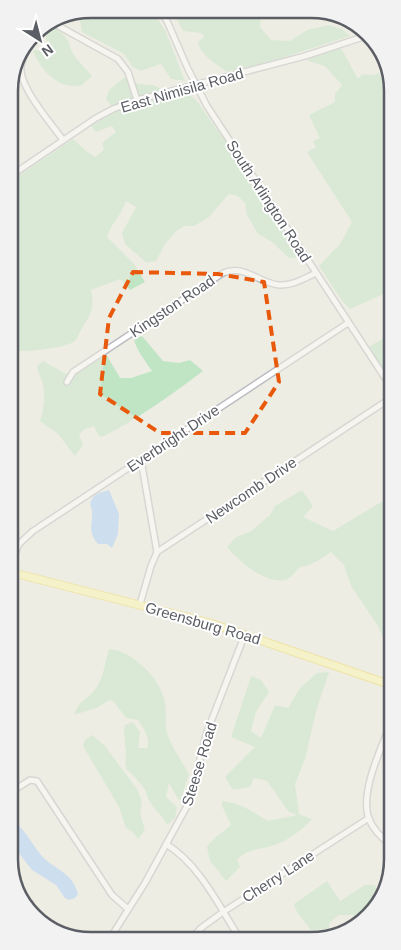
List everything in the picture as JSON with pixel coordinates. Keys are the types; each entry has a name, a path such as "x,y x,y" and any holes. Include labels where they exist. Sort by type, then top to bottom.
{"main road":[{"name":"Greensburg Road","path":"18,574 140,604 245,634 383,682"}],"street":[{"name":"South Arlington Road","path":"164,18 196,85 216,120 384,377"},
{"path":"57,25 118,59 128,72 136,100"},
{"name":"East Nimisila Road","path":"18,171 103,114 136,100 305,56 361,38"},
{"path":"21,68 21,74 26,87 63,140"},
{"name":"Kingston Road","path":"67,382 73,372 223,273 231,270 241,271 268,282 284,285 316,273"},
{"name":"Everbright Drive","path":"18,547 26,536 348,323"},
{"name":"Newcomb Drive","path":"157,552 384,403"},
{"path":"140,604 149,571 157,552 141,460"},
{"name":"Steese Road","path":"114,932 166,844 191,796 207,732 245,634"},
{"path":"383,746 367,797 369,818 376,831 383,838"},
{"path":"18,788 30,780 36,781 112,895 128,910"},
{"name":"Cherry Lane","path":"197,932 222,912 369,818"},
{"path":"166,844 187,859 235,932"}],"highlighted area":[{"path":"133,272 218,274 264,282 279,382 245,433 160,433 100,394 109,318"}],"green space":[{"path":"81,18 157,18 166,32 185,81 171,79 161,64 140,71 132,66 124,54 82,32"},
{"path":"176,18 261,18 260,27 271,40 290,41 307,30 329,25 342,29 350,36 282,58 228,72 210,59 199,47 198,42 205,36 200,33 183,31"},
{"path":"52,28 63,34 69,42 75,57 92,76 82,85 70,86 56,80 46,72 35,55 33,50 44,51 50,49 46,39 47,33"},
{"path":"341,48 358,79 362,74 374,75 379,73 383,81 384,294 350,309 342,301 319,266 340,244 352,222 307,152 316,147 313,141 320,138 309,115 335,102 335,94 342,85 325,66 308,61 308,58"},
{"path":"125,77 138,84 153,85 164,90 112,107 106,99 109,90"},
{"path":"186,92 196,100 231,149 251,184 301,257 289,258 272,242 258,234 247,215 245,203 238,196 229,194 208,218 194,226 184,226 174,233 156,261 147,263 125,244 122,233 136,207 126,201 107,237 134,264 145,282 130,290 120,279 91,290 91,312 77,338 70,344 33,351 18,350 18,176 73,139 95,157 104,150 102,143 116,132 112,126 96,132 91,126 113,113 136,103"},
{"path":"142,336 163,361 179,363 190,360 203,371 141,415 102,437 98,435 94,426 85,429 79,434 83,445 75,456 58,434 40,421 44,391 37,366 43,361 66,374 84,369 106,354 120,378 131,378 152,371 136,347 134,339"},
{"path":"384,338 384,371 383,371 369,347"},
{"path":"302,490 313,506 303,517 333,531 383,501 383,639 378,626 351,586 344,565 331,552 310,565 300,567 290,577 282,580 273,580 255,572 227,547 236,537 250,532 270,515 275,506"},
{"path":"109,649 118,651 136,660 158,684 165,702 168,736 189,774 180,802 169,783 166,797 177,807 175,818 167,825 150,802 144,789 126,769 125,725 133,722 140,732 138,748 147,748 148,744 146,733 138,720 126,718 114,702 110,700 96,708 74,715 81,703 97,687 102,677"},
{"path":"329,672 317,708 305,759 295,784 299,814 312,819 282,842 252,850 237,859 240,867 226,881 210,861 207,847 231,825 222,806 222,801 240,805 268,821 297,815 288,811 267,781 254,778 250,787 233,790 225,777 255,747 231,737 251,676 261,680 269,692 256,712 251,731 261,738 275,705 288,708 300,688 317,673"},
{"path":"92,735 105,746 137,789 142,802 140,814 145,830 138,839 133,832 126,828 119,807 83,746 85,740"},
{"path":"327,881 340,901 365,885 375,885 377,890 371,900 359,914 354,918 354,915 339,915 329,923 329,929 311,930 297,912 294,904"}],"water":[{"path":"109,490 119,514 118,534 112,548 107,544 98,544 91,528 91,500 97,494"},
{"path":"18,825 41,855 72,880 78,894 75,898 69,900 65,898 56,885 32,870 18,852"}]}
